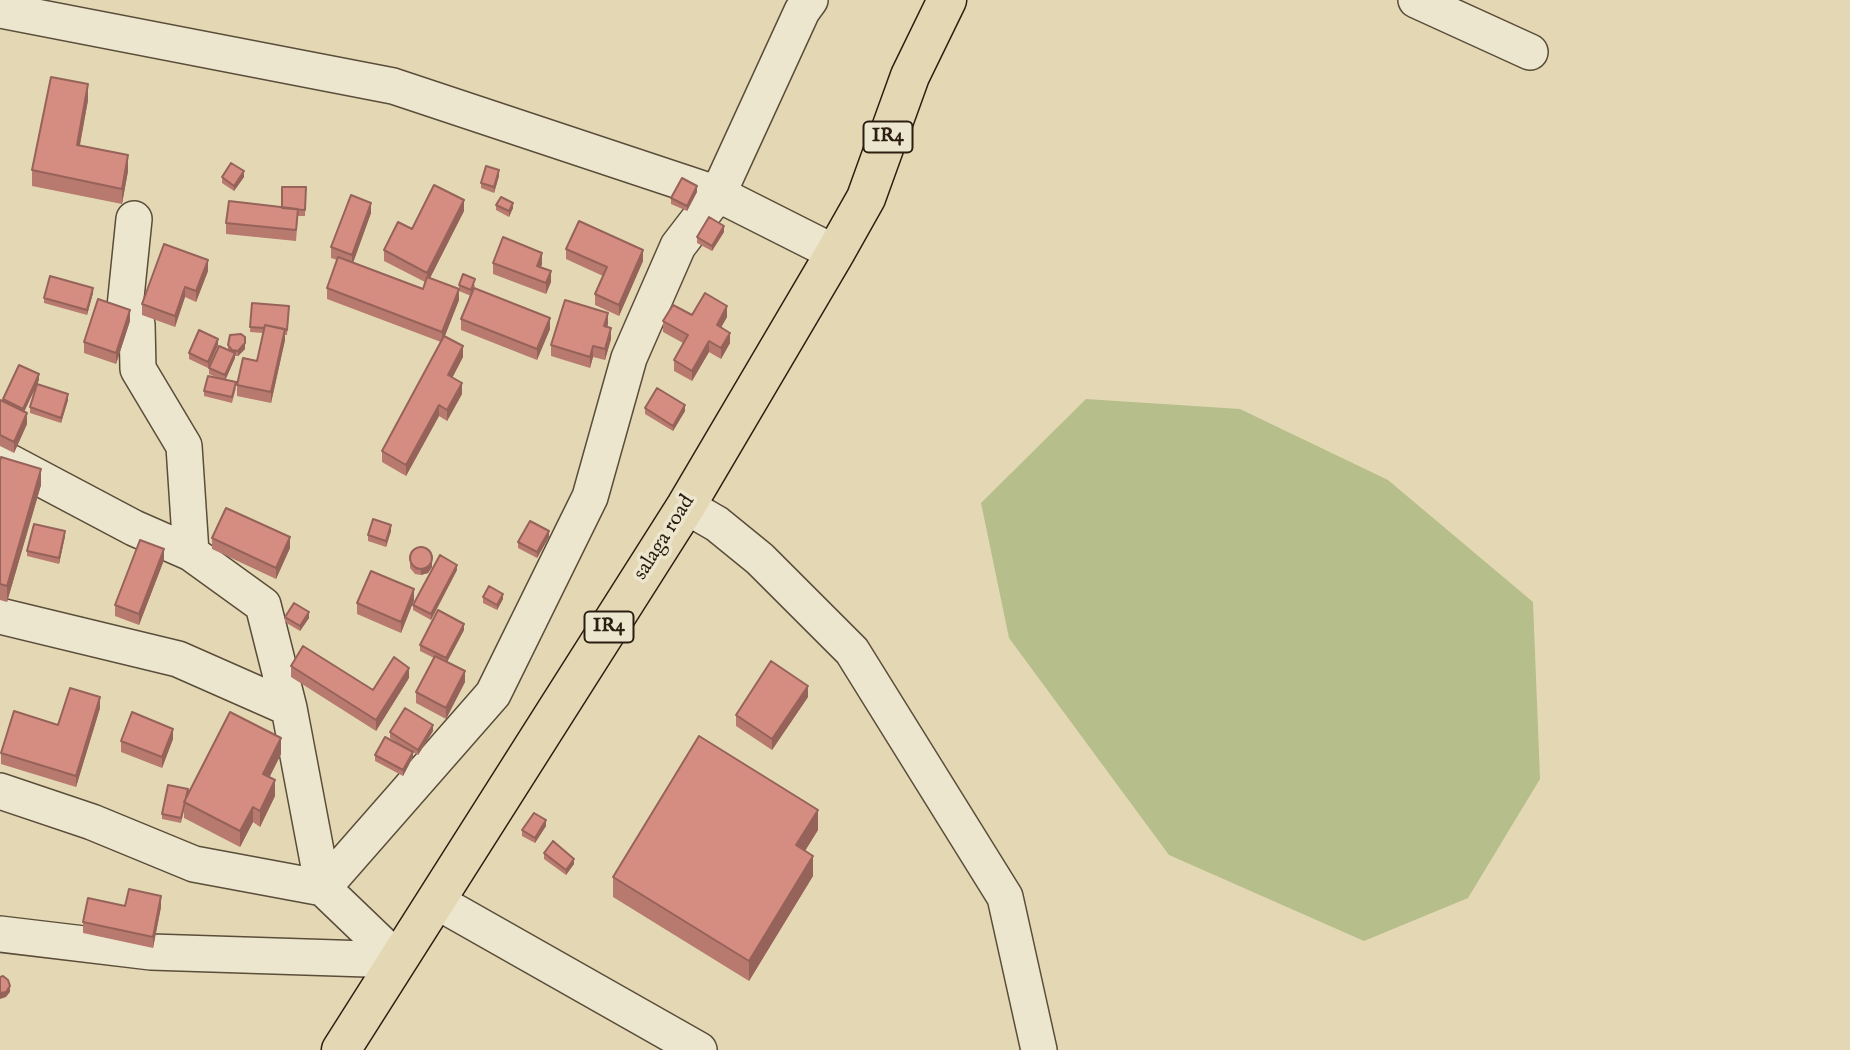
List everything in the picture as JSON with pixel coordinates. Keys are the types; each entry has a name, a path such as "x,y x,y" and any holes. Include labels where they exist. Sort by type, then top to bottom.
{"main road":[{"name":"salaga road","path":"341,1050 686,506 835,253 866,198 910,76 947,0"}],"street":[{"path":"323,888 493,695 590,497 629,358 678,246 718,194 802,11 810,0"},
{"path":"1416,0 1530,52"},
{"path":"0,10 393,86 718,194 835,253"},
{"path":"134,219 125,307 137,324 138,369 184,446 191,553"},
{"path":"0,457 134,528 191,553 263,605 289,708 323,888"},
{"path":"686,506 717,524 760,559 852,651 1005,897 1039,1050"},
{"path":"0,616 178,659 289,708"},
{"path":"0,791 92,822 194,864 323,888 398,960"},
{"path":"436,901 699,1050"},
{"path":"0,934 151,952 398,960"}],"green space":[{"path":"1086,399 1240,409 1388,480 1533,602 1540,779 1468,898 1364,941 1169,855 1009,638 981,503"}],"building":[{"path":"51,77 88,84 77,145 128,155 122,189 32,170"},
{"path":"231,163 244,171 234,186 222,177"},
{"path":"486,166 499,170 494,187 481,183"},
{"path":"682,178 697,186 687,206 671,198"},
{"path":"434,185 464,200 427,273 384,250 398,222 412,229"},
{"path":"282,187 306,187 305,210 282,208"},
{"path":"351,195 371,203 352,255 331,247"},
{"path":"501,197 513,203 509,211 496,205"},
{"path":"229,201 298,209 296,230 226,223"},
{"path":"709,217 724,226 712,246 697,237"},
{"path":"579,221 643,250 619,305 595,294 607,267 566,249"},
{"path":"503,237 542,253 537,266 551,271 546,283 493,263"},
{"path":"164,244 208,260 196,291 185,287 175,316 142,304"},
{"path":"338,257 423,289 427,277 459,289 442,332 327,288"},
{"path":"463,274 475,279 471,290 459,285"},
{"path":"50,276 93,288 87,310 44,298"},
{"path":"474,288 550,318 537,349 461,319"},
{"path":"705,293 727,306 717,325 730,333 721,348 709,341 692,371 674,360 688,335 663,321 673,305 692,315"},
{"path":"98,299 130,310 116,353 84,342"},
{"path":"565,300 608,313 604,326 611,328 605,349 593,346 590,357 551,345"},
{"path":"252,303 289,306 287,330 265,325 264,328 250,327"},
{"path":"265,325 285,329 271,392 237,385 243,358 257,361"},
{"path":"199,330 218,339 208,362 189,353"},
{"path":"241,334 245,337 245,343 238,351 232,350 228,345 230,335"},
{"path":"444,336 463,346 448,375 462,383 447,410 439,405 406,465 382,451"},
{"path":"219,346 235,353 225,375 209,368"},
{"path":"19,365 39,374 23,409 3,399"},
{"path":"208,376 236,382 232,397 204,391"},
{"path":"37,384 68,394 61,418 30,407"},
{"path":"657,388 685,405 673,426 645,408"},
{"path":"0,400 27,413 14,442 0,435"},
{"path":"1,457 41,469 7,586 0,584"},
{"path":"226,508 290,537 276,568 212,538"},
{"path":"373,519 391,525 386,541 368,535"},
{"path":"530,521 549,531 537,552 518,542"},
{"path":"34,524 65,531 59,558 27,551"},
{"path":"140,540 164,549 139,614 115,605"},
{"path":"421,547 429,550 432,558 429,566 421,569 413,566 410,558 413,550"},
{"path":"440,555 457,565 431,614 413,605"},
{"path":"371,571 414,589 401,622 357,603"},
{"path":"489,586 503,594 497,605 483,597"},
{"path":"294,603 309,612 300,626 285,617"},
{"path":"438,610 464,624 446,658 420,645"},
{"path":"303,646 373,690 394,657 409,668 376,720 291,666"},
{"path":"435,656 465,671 446,708 416,692"},
{"path":"771,661 808,686 772,739 736,715"},
{"path":"70,688 100,697 76,776 1,753 14,711 58,725"},
{"path":"405,708 433,725 418,750 390,732"},
{"path":"132,712 173,729 162,757 121,741"},
{"path":"230,712 281,738 263,774 275,780 260,811 253,807 240,831 184,802"},
{"path":"699,736 818,810 796,845 813,856 749,961 613,877"},
{"path":"385,737 413,752 403,770 375,755"},
{"path":"168,785 188,789 181,818 162,814"},
{"path":"534,813 546,820 535,838 522,830"},
{"path":"553,841 574,859 566,870 544,853"},
{"path":"129,889 161,896 153,937 83,922 88,898 125,906"},
{"path":"3,976 10,986 6,992 0,993 0,977"}]}
